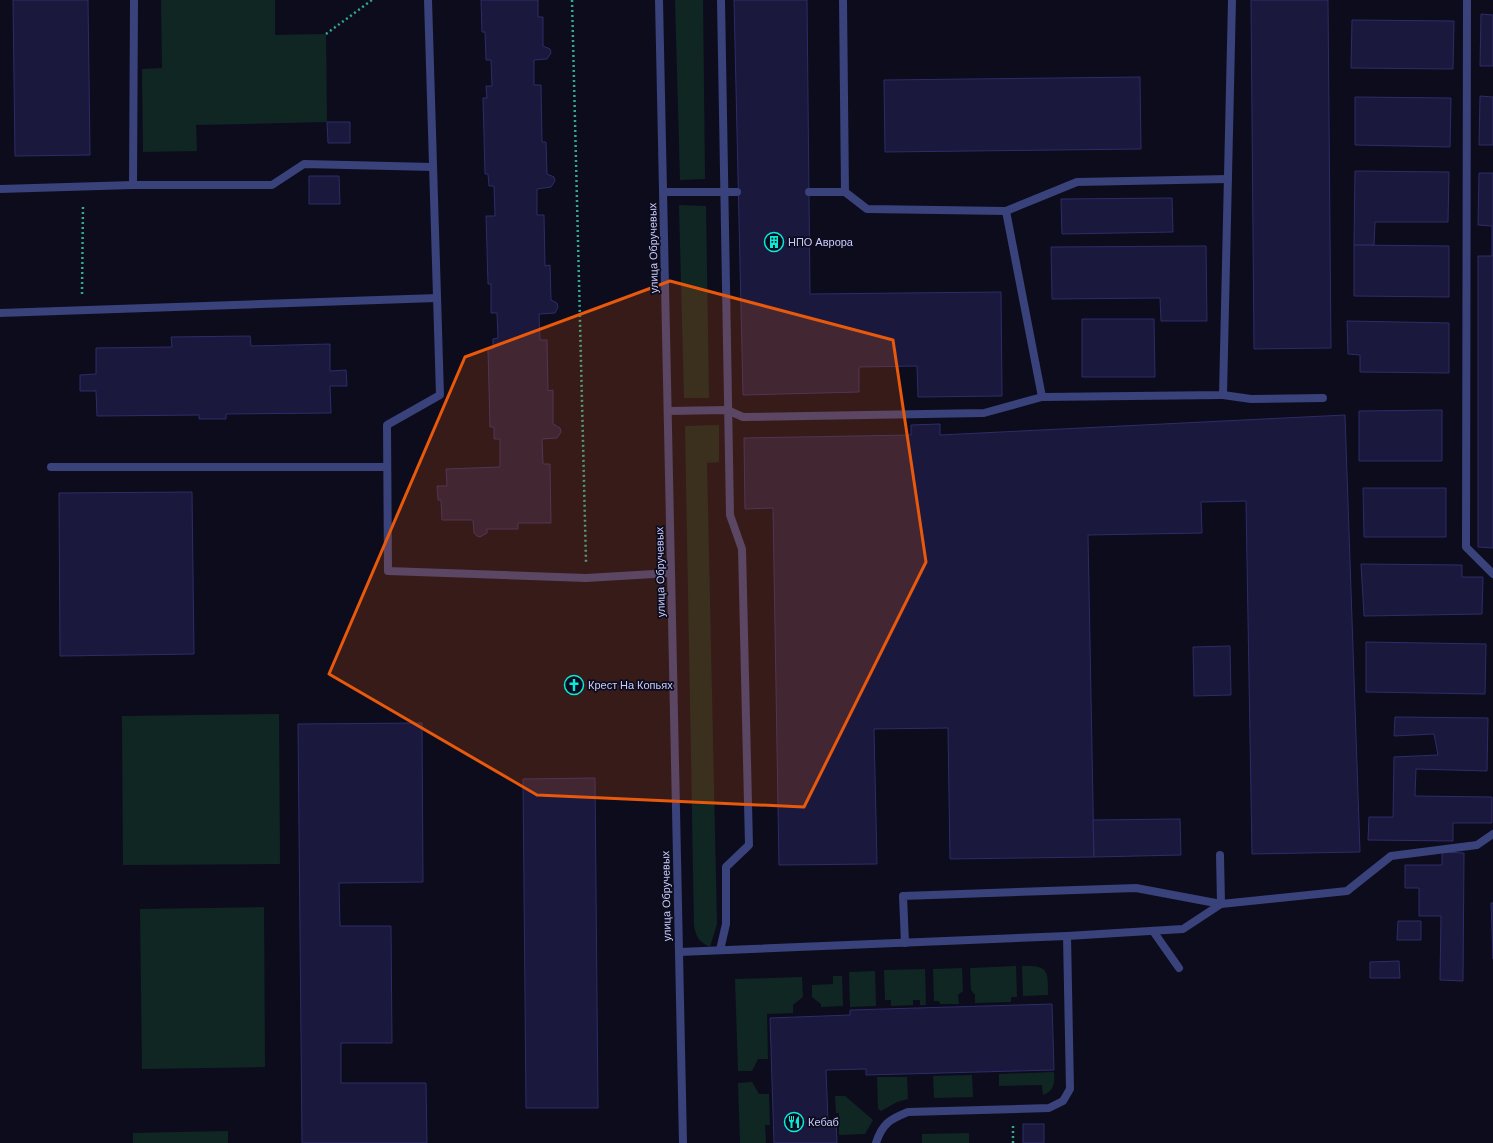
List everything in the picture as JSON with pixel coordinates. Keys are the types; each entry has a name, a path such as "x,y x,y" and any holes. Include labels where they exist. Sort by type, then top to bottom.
{"street":[{"path":"132,185 134,0"},
{"path":"428,0 440,395 387,425 388,571 586,578 671,573"},
{"name":"улица Обручевых","path":"659,0 683,1143"},
{"path":"720,950 726,924 726,868 749,845 742,549 730,515 721,0"},
{"path":"843,0 845,192"},
{"path":"1223,395 1232,0"},
{"path":"1467,0 1466,547 1493,574"},
{"path":"0,189 132,185 272,185 304,164 433,167"},
{"path":"809,192 845,192 867,209 1006,211 1078,182 1228,179"},
{"path":"663,192 738,192"},
{"path":"1006,211 1042,397"},
{"path":"0,313 438,298"},
{"path":"668,411 727,410 743,417 984,413 1042,397 1223,395 1251,399 1323,398"},
{"path":"51,467 387,467"},
{"path":"905,943 903,896 1136,888 1221,904 1347,891 1391,856 1477,845 1493,834"},
{"path":"1220,855 1221,904"},
{"path":"679,952 1067,936 1183,929 1221,904"},
{"path":"1152,931 1179,968"},
{"path":"876,1143 879,1132 891,1119 908,1112 1049,1108 1063,1101 1070,1089 1067,936"}],"path":[{"path":"326,34 372,0"},
{"path":"572,0 586,578"},
{"path":"82,310 83,187"}],"highlighted area":[{"path":"670,281 893,340 926,562 804,807 537,795 329,674 465,357"}],"green space":[{"path":"161,0 275,0 275,35 326,34 327,122 196,125 197,151 143,152 142,69 162,68"},
{"path":"675,0 703,0 705,179 680,180"},
{"path":"679,205 706,206 709,398 684,398"},
{"path":"719,425 719,462 707,463 717,924 710,947 699,939 694,926 685,426"},
{"path":"279,714 280,864 123,865 122,716"},
{"path":"264,907 265,1067 142,1069 140,909"},
{"path":"1016,966 1017,997 1011,997 1011,1002 975,1003 975,995 971,990 970,968"},
{"path":"1022,966 1042,968 1045,971 1048,980 1048,995 1023,996"},
{"path":"962,968 963,991 958,995 959,1004 940,1004 939,1001 934,1001 933,969"},
{"path":"925,969 926,1005 920,1005 920,1000 913,1000 913,1005 891,1006 891,1000 885,1000 884,970"},
{"path":"875,971 876,1006 850,1007 849,972"},
{"path":"833,976 842,976 843,1006 821,1007 821,1004 812,997 812,985 833,984"},
{"path":"802,977 803,997 793,1005 793,1013 767,1014 768,1059 758,1059 752,1071 738,1071 735,979"},
{"path":"1054,1072 1052,1089 1043,1095 1042,1085 999,1086 999,1074"},
{"path":"972,1075 973,1097 934,1098 933,1076"},
{"path":"877,1077 907,1077 908,1099 897,1102 881,1111 878,1109"},
{"path":"752,1082 759,1094 769,1094 770,1125 765,1125 766,1143 740,1143 738,1083"},
{"path":"835,1096 845,1096 873,1120 865,1134 839,1135 839,1113 836,1113"},
{"path":"228,1131 228,1143 133,1143 133,1133"},
{"path":"969,1133 969,1143 922,1143 922,1134"}],"building":[{"path":"13,0 88,0 90,155 15,156"},
{"path":"481,0 538,0 538,17 543,17 543,46 550,49 551,53 547,59 534,60 534,85 541,85 542,142 546,142 547,174 554,177 555,181 551,187 537,189 537,215 544,215 545,266 550,265 551,300 557,303 558,307 555,313 539,314 540,340 547,340 548,391 553,390 553,424 560,428 561,432 557,438 542,439 543,464 550,464 551,523 518,523 518,529 487,529 487,533 480,537 474,533 473,520 442,520 441,500 438,500 437,486 447,486 446,469 500,467 500,439 494,439 494,427 490,427 488,349 493,349 493,339 498,338 497,313 491,313 491,284 488,284 486,216 495,216 494,186 489,186 488,174 485,174 483,98 487,98 486,86 492,86 491,60 486,60 485,32 482,32"},
{"name":"НПО Аврора","path":"734,0 807,0 810,294 1001,292 1002,396 918,397 917,366 859,367 859,392 743,395"},
{"path":"1251,0 1328,0 1331,348 1254,349"},
{"path":"1481,14 1493,15 1493,66 1480,66"},
{"path":"1352,20 1454,21 1453,69 1351,68"},
{"path":"1140,77 1141,149 885,152 884,80"},
{"path":"1480,96 1493,97 1493,145 1479,145"},
{"path":"1355,97 1451,98 1450,147 1355,145"},
{"path":"327,122 350,122 350,143 328,143"},
{"path":"1355,171 1449,172 1448,222 1375,222 1374,245 1354,245"},
{"path":"1479,173 1493,173 1493,548 1478,547 1478,256 1492,256 1492,226 1478,225"},
{"path":"309,176 339,176 340,204 309,204"},
{"path":"1172,198 1173,232 1062,234 1061,199"},
{"path":"1354,245 1449,246 1449,297 1354,296"},
{"path":"1206,246 1207,321 1161,321 1160,298 1052,299 1051,247"},
{"path":"1082,319 1154,319 1155,377 1082,377"},
{"path":"1347,321 1449,323 1449,373 1360,372 1360,355 1348,354"},
{"path":"250,336 251,346 330,344 330,371 346,370 347,386 330,386 331,413 226,414 226,419 199,419 199,415 97,416 96,391 80,391 80,375 96,374 96,348 172,347 171,337"},
{"path":"1442,410 1442,461 1359,461 1359,411"},
{"path":"1345,415 1360,852 1252,854 1246,501 1201,502 1202,533 1088,535 1094,857 950,859 948,728 874,729 877,864 779,865 773,508 745,509 744,438 911,435 911,425 940,424 940,435"},
{"path":"1363,488 1446,488 1446,537 1364,537"},
{"path":"192,492 194,654 60,656 59,493"},
{"path":"1361,564 1462,565 1462,577 1483,577 1482,614 1364,616"},
{"path":"1366,642 1486,644 1485,694 1366,692"},
{"path":"1230,646 1231,695 1194,696 1193,647"},
{"path":"1395,717 1488,718 1487,771 1416,769 1415,796 1492,797 1492,823 1453,823 1453,841 1368,840 1369,817 1393,817 1394,757 1438,755 1434,734 1394,736"},
{"path":"422,723 423,882 339,883 340,926 391,926 392,1043 341,1043 341,1083 426,1083 427,1143 302,1143 298,724"},
{"path":"595,778 598,1108 526,1108 523,779"},
{"path":"1180,819 1181,855 1094,857 1093,820"},
{"path":"1442,852 1464,853 1463,981 1440,980 1441,916 1419,916 1419,888 1405,888 1405,865 1442,865"},
{"path":"1491,903 1493,903 1493,959"},
{"path":"1398,921 1421,921 1421,940 1397,940"},
{"path":"1399,961 1400,978 1370,978 1370,962"},
{"path":"1052,1004 1054,1070 866,1075 866,1069 826,1070 828,1121 836,1121 837,1143 774,1143 770,1018 850,1015 850,1010"},
{"path":"1023,1124 1044,1124 1044,1143 1023,1143"}],"place":[{"name":"НПО Аврора","path":"774,242"},
{"name":"Крест На Копьях","path":"574,685"},
{"name":"Кебаб","path":"794,1122"}]}
